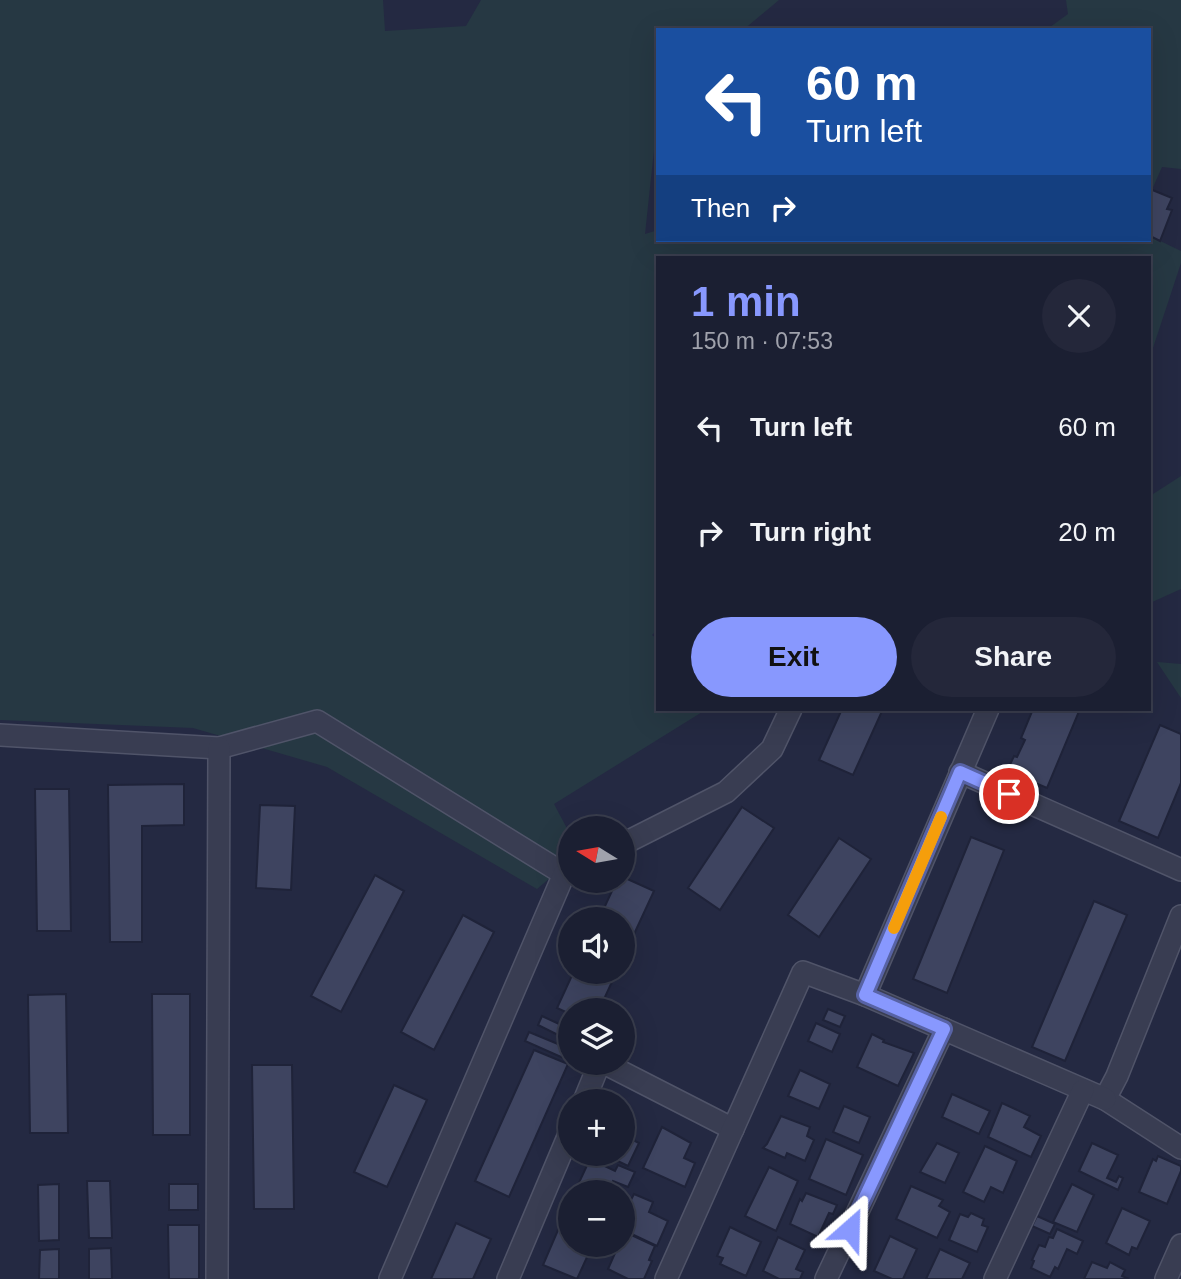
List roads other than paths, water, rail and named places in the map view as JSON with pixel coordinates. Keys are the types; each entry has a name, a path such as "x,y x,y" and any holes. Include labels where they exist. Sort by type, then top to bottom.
{"street":[{"path":"635,838 726,792 772,749 790,711"},
{"path":"865,995 987,711"},
{"path":"0,735 219,748 317,721 558,867"},
{"path":"217,1279 219,748"},
{"path":"960,772 1181,870"},
{"path":"390,1279 558,893"},
{"path":"1105,1099 1117,1076 1181,916"},
{"path":"666,1279 803,972 865,995 1105,1099 1181,1148"},
{"path":"826,1279 944,1029"},
{"path":"627,1075 733,1129"},
{"path":"995,1279 1083,1090"},
{"path":"508,1279 558,1160"},
{"path":"1166,1279 1181,1245"}]}
